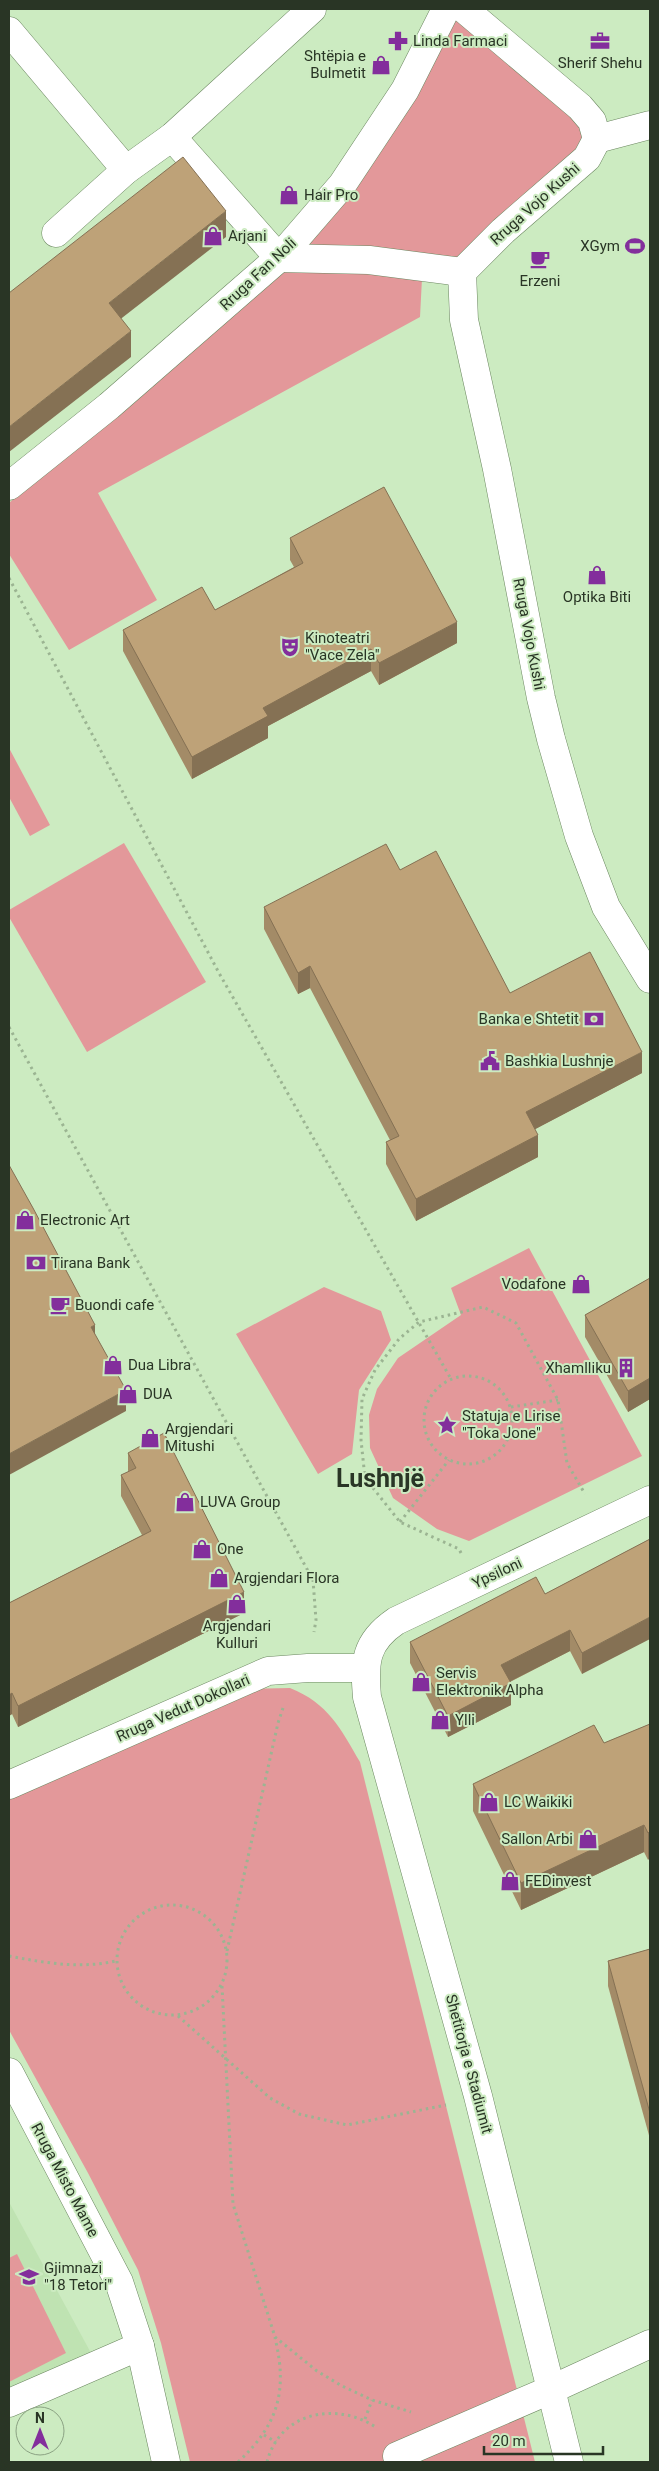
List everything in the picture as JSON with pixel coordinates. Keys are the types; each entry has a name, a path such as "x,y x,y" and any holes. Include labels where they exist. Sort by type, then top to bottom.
{"main road":[{"path":"56,234 126,170 172,137 312,9"},
{"name":"Rruga Fan Noli","path":"9,486 109,406 279,258 342,185 400,98 429,46 446,9"},
{"path":"464,9 580,107 592,121 597,138 650,125"},
{"path":"9,31 126,170"},
{"path":"172,137 279,258 369,260 462,272"},
{"name":"Rruga Vojo Kushi","path":"597,138 587,158 503,232 462,272 464,320 497,469 541,698 551,739 579,836 606,907 650,979"},
{"name":"Ypsiloni","path":"365,1668 370,1648 382,1631 396,1621 650,1500"},
{"name":"Rruga Vedut Dokollari","path":"9,1785 268,1671 308,1668 365,1668"},
{"name":"Shetitorja e Stadiumit","path":"365,1668 367,1697 478,2096 569,2462"},
{"name":"Rruga Misto Mame","path":"9,2072 119,2282 140,2346 166,2462"},
{"path":"397,2456 550,2390 650,2344"},
{"path":"9,2403 140,2346"}],"path":[{"path":"9,578 219,973 401,1288 451,1379"},
{"path":"9,1027 313,1580 316,1620 308,1668"},
{"path":"477,1582 459,1549 400,1522 365,1478 361,1440 362,1399 375,1370 399,1339 419,1322 483,1307 516,1323 558,1400 567,1463 603,1524"},
{"path":"465,1376 480,1377 493,1383 504,1394 511,1407 510,1435 502,1448 491,1458 470,1463 449,1460 437,1451 429,1440 424,1426 425,1412 430,1398 439,1386 451,1379 465,1376"},
{"path":"511,1407 558,1400"},
{"path":"400,1522 449,1460"},
{"path":"238,2462 264,2434 277,2406 282,2383 281,2359 275,2337 233,2204 222,1986 227,1968 227,1951 278,1723 287,1696"},
{"path":"222,1986 211,2001 195,2011 177,2016 159,2015 142,2007 128,1995 120,1979 116,1961 119,1943 128,1926 141,1914 158,1906 176,1904 194,1909 210,1919 221,1933 227,1951"},
{"path":"9,1956 74,1966 116,1961"},
{"path":"177,2016 226,2057 270,2098 299,2114 347,2125 400,2115 478,2096"},
{"path":"275,2337 317,2371 342,2386 372,2400 463,2427"},
{"path":"365,2419 372,2400"},
{"path":"267,2462 276,2442 287,2429 301,2420 316,2414 333,2412"},
{"path":"264,2434 276,2442"}],"shaded area":[{"path":"455,17 575,118 584,133 580,150 456,262 423,259 420,317 98,493 157,600 69,650 9,554 9,503 279,272"},
{"path":"9,748 50,825 30,836 9,797"},
{"path":"124,843 206,982 87,1052 9,917 9,910"},
{"path":"529,1248 642,1456 469,1541 437,1529 393,1498 370,1448 369,1415 377,1389 398,1358 461,1315 451,1288"},
{"path":"324,1287 381,1311 391,1340 359,1390 352,1454 318,1474 236,1334"},
{"path":"290,1688 303,1694 324,1709 340,1728 360,1762 535,2462 190,2462 161,2343 138,2270 88,2173 9,2030 9,1795 241,1689"},
{"name":"Gjimnazi \"18 Tetori\"","path":"9,2202 91,2353 9,2392"},
{"path":"17,2254 66,2353 9,2382 9,2258"}],"building":[{"path":"183,157 226,211 109,303 131,331 9,427 9,293"},
{"name":"Kinoteatri \"Vace Zela\"","path":"384,487 457,622 379,663 371,649 263,708 268,716 192,757 123,630 202,587 215,610 303,563 290,538"},
{"name":"Bashkia Lushnje","path":"386,844 400,870 436,851 510,993 590,952 642,1052 526,1112 538,1135 416,1199 386,1142 399,1136 310,966 298,973 264,907"},
{"path":"9,1165 95,1325 91,1327 126,1390 9,1454"},
{"name":"Xhamlliku","path":"650,1278 650,1378 628,1391 585,1315"},
{"path":"164,1433 244,1592 18,1706 12,1693 9,1695 9,1603 151,1531 121,1475 136,1468 128,1453"},
{"path":"650,1539 650,1617 582,1653 570,1630 501,1665 511,1683 448,1716 410,1642 536,1577 545,1594"},
{"path":"650,1724 650,1831 648,1833 644,1825 521,1883 473,1784 594,1725 604,1743"},
{"path":"650,1949 650,2113 608,1961"}],"place":[{"name":"Linda Farmaci","path":"398,41"},
{"name":"Sherif Shehu","path":"600,41"},
{"name":"Shtëpia e Bulmetit","path":"381,65"},
{"name":"Hair Pro","path":"289,195"},
{"name":"Arjani","path":"213,236"},
{"name":"XGym","path":"635,246"},
{"name":"Erzeni","path":"540,259"},
{"name":"Optika Biti","path":"597,575"},
{"name":"Kinoteatri \"Vace Zela\"","path":"290,647"},
{"name":"Banka e Shtetit","path":"594,1019"},
{"name":"Bashkia Lushnje","path":"490,1061"},
{"name":"Electronic Art","path":"25,1220"},
{"name":"Tirana Bank","path":"36,1263"},
{"name":"Vodafone","path":"581,1284"},
{"name":"Buondi cafe","path":"60,1305"},
{"name":"Dua Libra","path":"113,1365"},
{"name":"Xhamlliku","path":"626,1368"},
{"name":"DUA","path":"128,1394"},
{"name":"Statuja e Lirise \"Toka Jone\"","path":"447,1425"},
{"name":"Argjendari Mitushi","path":"150,1438"},
{"name":"LUVA Group","path":"185,1502"},
{"name":"One","path":"202,1549"},
{"name":"Argjendari Flora","path":"219,1578"},
{"name":"Argjendari Kulluri","path":"237,1604"},
{"name":"Servis Elektronik Alpha","path":"421,1682"},
{"name":"Ylli","path":"440,1720"},
{"name":"LC Waikiki","path":"489,1802"},
{"name":"Sallon Arbi","path":"588,1839"},
{"name":"FEDinvest","path":"510,1881"},
{"name":"Gjimnazi \"18 Tetori\"","path":"29,2277"}],"district":[{"name":"Lushnjë","path":"380,1478"}]}
